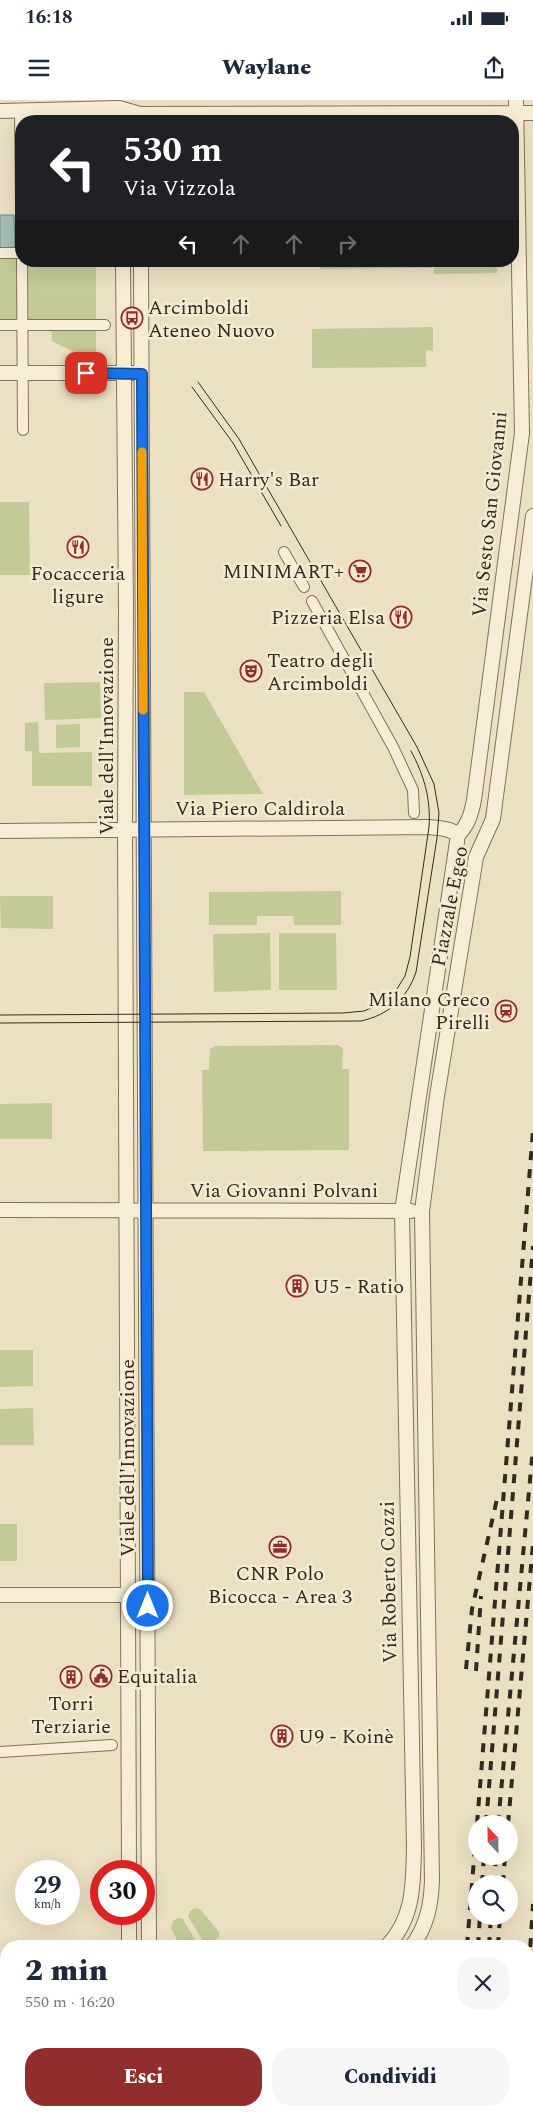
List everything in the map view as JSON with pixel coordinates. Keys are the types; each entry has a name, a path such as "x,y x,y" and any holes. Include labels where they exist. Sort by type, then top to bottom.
{"street":[{"path":"139,100 140,115"},
{"path":"243,115 516,107 533,113"},
{"path":"0,111 119,110 132,115"},
{"path":"20,111 20,115"},
{"path":"0,253 15,253"},
{"path":"22,267 23,430"},
{"name":"Viale dell'Innovazione","path":"123,267 125,373 129,1860"},
{"name":"Viale dell'Innovazione","path":"141,267 149,1940"},
{"name":"Via Sesto San Giovanni","path":"458,835 470,819 474,800 522,433 519,267"},
{"path":"0,326 105,325"},
{"path":"0,372 142,374"},
{"name":"Via Sesto San Giovanni","path":"492,819 533,516"},
{"path":"284,552 304,587"},
{"path":"312,602 393,747 413,790 414,813"},
{"name":"Piazzale Egeo","path":"422,1211 437,1096 476,856 492,819"},
{"name":"Via Piero Caldirola","path":"0,831 429,827 445,829 458,835"},
{"name":"Piazzale Egeo","path":"402,1211 458,835"},
{"path":"0,1210 146,1210"},
{"name":"Via Giovanni Polvani","path":"146,1210 422,1211"},
{"name":"Via Roberto Cozzi","path":"392,1940 401,1929 408,1912 412,1892 414,1848 404,1410 402,1211"},
{"name":"Via Roberto Cozzi","path":"416,1940 426,1923 430,1907 432,1881 422,1211"},
{"path":"0,1594 148,1595"},
{"path":"0,1752 112,1745"},
{"path":"129,1925 129,1940"}],"green space":[{"path":"0,215 15,215 15,267 96,267 96,354 78,354 52,341 51,325 0,325"},
{"path":"320,267 431,267 431,268 320,269"},
{"path":"434,267 497,267 497,273 434,274"},
{"path":"433,327 433,351 426,350 426,367 312,368 312,329"},
{"path":"0,502 29,502 30,575 0,575"},
{"path":"100,682 101,718 45,720 44,683"},
{"path":"184,692 204,692 263,794 184,795"},
{"path":"38,722 39,753 92,752 92,786 32,786 32,751 25,751 25,723"},
{"path":"80,724 80,747 56,748 56,725"},
{"path":"341,891 341,925 294,925 293,916 257,916 257,925 209,925 209,892"},
{"path":"0,896 53,896 53,929 1,928"},
{"path":"270,933 271,990 214,992 213,934"},
{"path":"279,933 336,933 337,990 279,990"},
{"path":"337,1045 343,1048 342,1069 349,1069 349,1150 203,1151 202,1070 209,1070 210,1049 215,1046"},
{"path":"52,1103 52,1139 0,1139 0,1104"},
{"path":"0,1350 33,1350 33,1386 0,1387"},
{"path":"33,1408 34,1445 0,1445 0,1409"},
{"path":"0,1524 17,1524 17,1561 0,1561"},
{"path":"195,1908 200,1909 219,1932 219,1937 215,1940 202,1940 188,1916 190,1911"},
{"path":"178,1918 183,1919 195,1940 177,1940 171,1928 173,1921"}],"water":[{"path":"0,215 14,215 15,250 0,250"}],"tram line":[{"path":"0,1023 361,1021 380,1015 402,998 416,972 437,838 439,813 434,784 417,747 239,439 198,382"},
{"path":"192,387 233,443 281,526"},
{"path":"0,1015 343,1013 364,1011 383,1003 395,992 405,976 410,957 429,827 429,807 426,788 420,769 411,751"}],"railway":[{"path":"478,1815 533,1131"},
{"path":"487,1815 533,1246"},
{"path":"499,1815 533,1448"},
{"path":"466,1669 472,1609 497,1499"},
{"path":"509,1815 533,1544"},
{"path":"476,1671 481,1596"},
{"path":"467,1940 474,1865"},
{"path":"483,1865 483,1875"},
{"path":"495,1865 495,1875"},
{"path":"504,1865 504,1875"},
{"path":"531,1940 533,1904"},
{"path":"478,1940 479,1925"},
{"path":"489,1940 490,1925"},
{"path":"498,1940 499,1925"}],"slow traffic":[{"path":"142,452 143,710"}],"place":[{"name":"Arcimboldi Ateneo Nuovo","path":"132,318"},
{"name":"Harry's Bar","path":"202,479"},
{"name":"Focacceria ligure","path":"78,547"},
{"name":"MINIMART+","path":"360,571"},
{"name":"Pizzeria Elsa","path":"401,617"},
{"name":"Teatro degli Arcimboldi","path":"251,671"},
{"name":"Milano Greco Pirelli","path":"506,1011"},
{"name":"U5 - Ratio","path":"297,1286"},
{"name":"CNR Polo Bicocca - Area 3","path":"280,1547"},
{"name":"Equitalia","path":"101,1676"},
{"name":"Torri Terziarie","path":"71,1677"},
{"name":"U9 - Koinè","path":"282,1736"}],"route":[{"path":"86,373 142,374 148,1606"}]}
